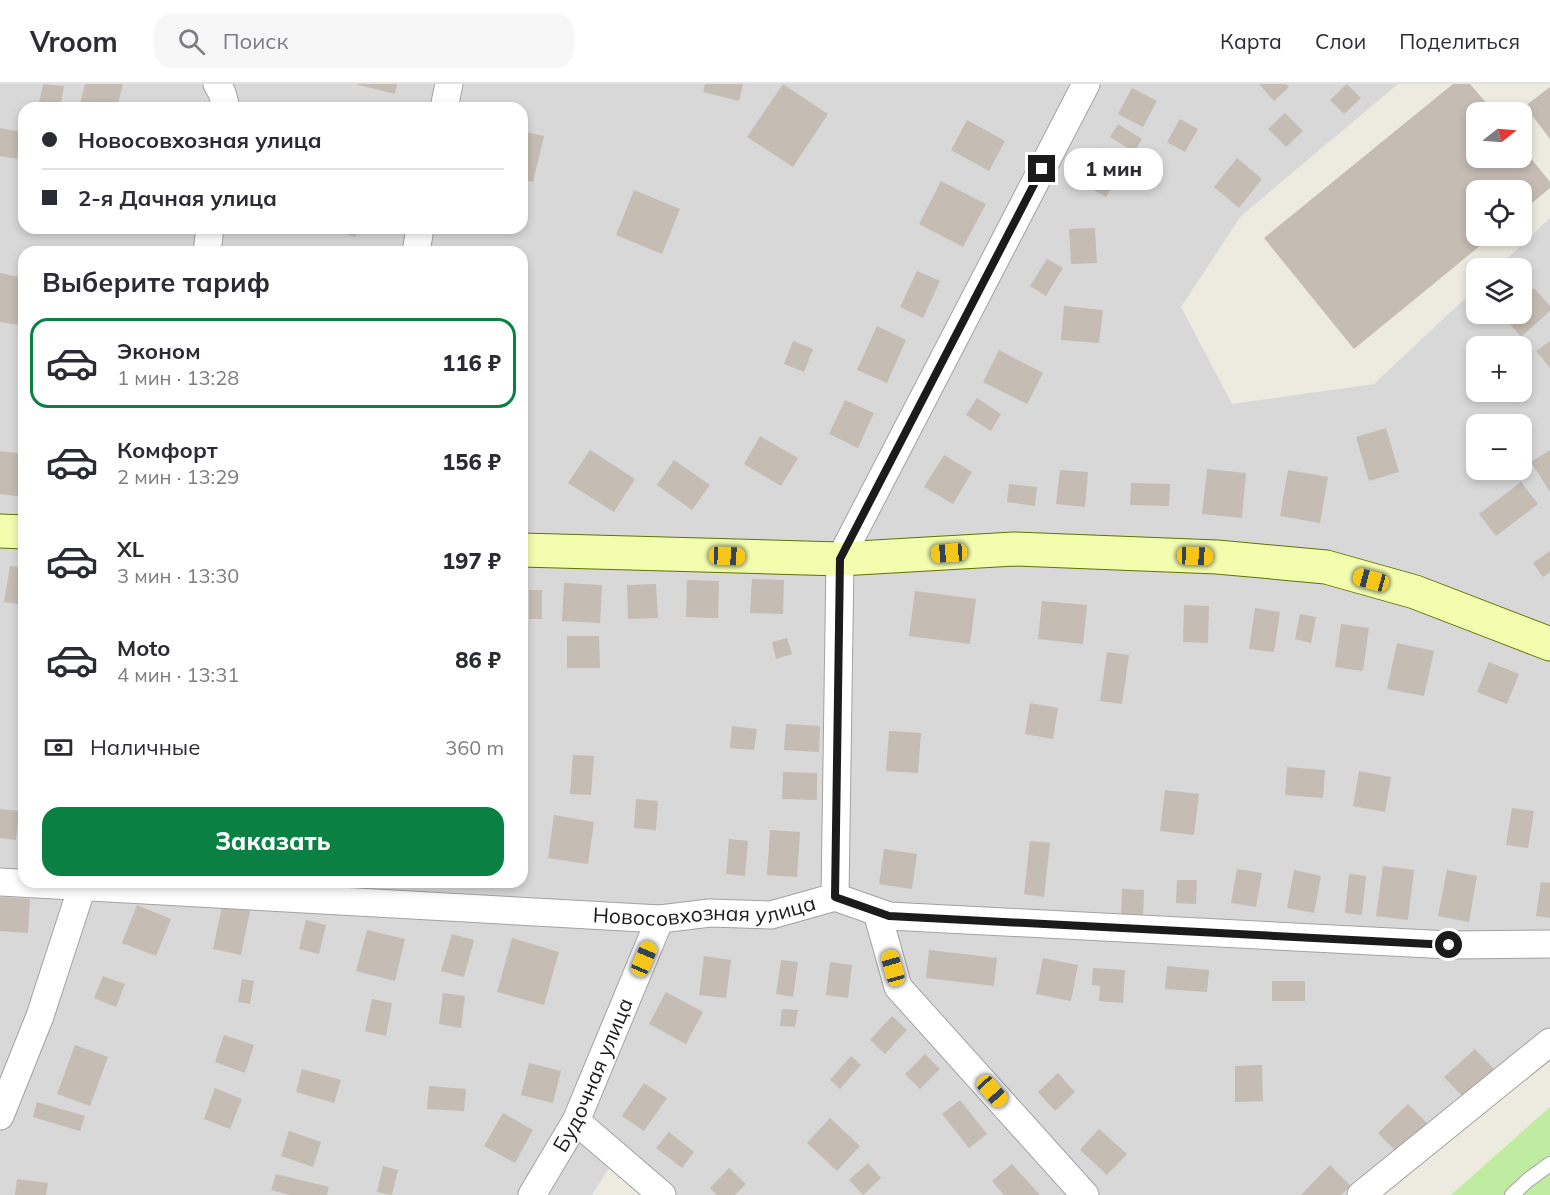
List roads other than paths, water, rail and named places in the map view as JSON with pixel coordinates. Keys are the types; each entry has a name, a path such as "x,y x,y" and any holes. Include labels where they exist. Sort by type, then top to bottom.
{"street":[{"path":"217,84 224,102"},
{"path":"445,102 449,84"},
{"path":"835,897 840,559 1086,84"},
{"path":"0,531 18,532"},
{"path":"528,550 840,559 1014,549 1217,557 1326,567 1415,592 1550,644"},
{"name":"Новосовхозная улица","path":"0,882 18,883"},
{"path":"0,1116 40,1016 82,888"},
{"name":"Новосовхозная улица","path":"100,888 660,919 710,914 771,915 835,897 889,916 1449,945 1550,944"},
{"path":"877,912 898,987 1085,1195"},
{"name":"Будочная улица","path":"532,1195 576,1121 660,919"},
{"path":"1361,1195 1550,1041"},
{"path":"576,1121 662,1195"}],"lane":[{"path":"1512,1195 1550,1164"}]}
